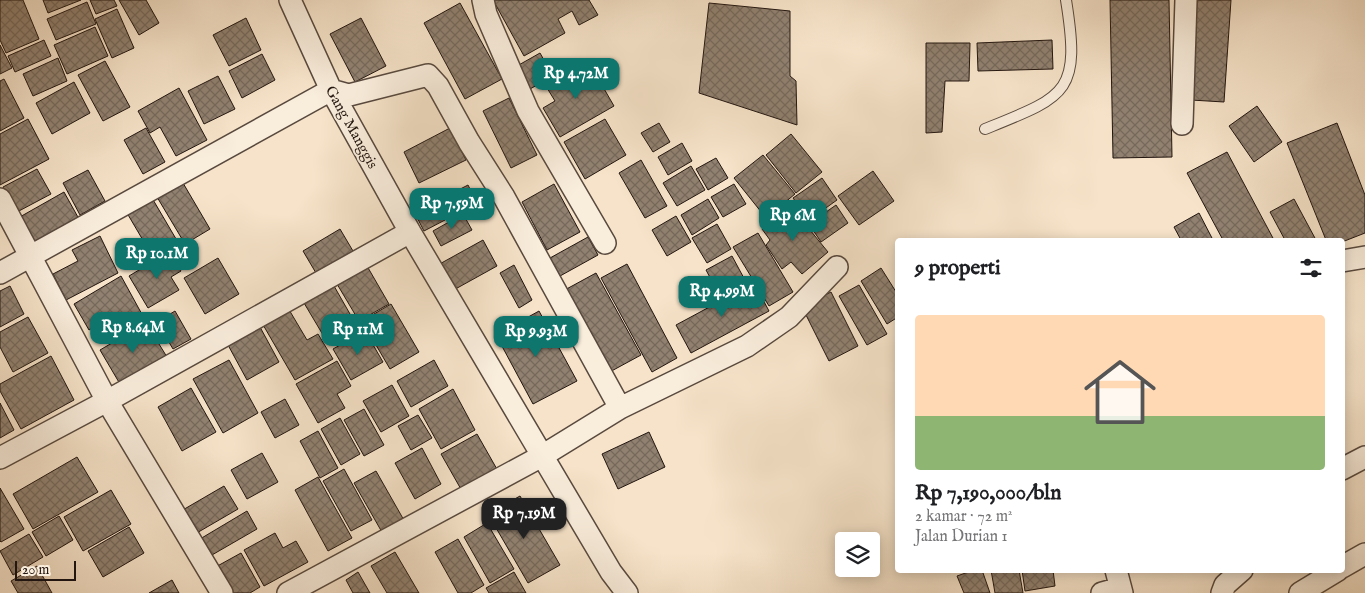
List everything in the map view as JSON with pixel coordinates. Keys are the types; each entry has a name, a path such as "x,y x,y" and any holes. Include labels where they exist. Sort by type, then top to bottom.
{"street":[{"name":"Gang Manggis","path":"290,0 331,90 410,232 611,572 627,593"},
{"path":"483,0 486,14 528,111 605,243"},
{"path":"1182,124 1186,0"},
{"path":"0,273 31,258 331,90 349,95 422,76 433,78 504,197 620,408"},
{"path":"0,199 107,401 222,593"},
{"path":"0,458 107,401 410,232"},
{"path":"1345,260 1365,257"},
{"path":"288,593 542,456 620,408 761,337 789,317 837,267"},
{"path":"1345,467 1365,457"},
{"path":"1345,565 1365,554"},
{"path":"1222,593 1225,585 1239,573"},
{"path":"1300,593 1333,573"}],"lane":[{"path":"985,129 1040,106 1059,90 1068,78 1072,63 1072,46 1066,0"}],"building":[{"path":"0,0 23,0 39,39 6,53 0,40"},
{"path":"43,0 81,0 48,13"},
{"path":"90,0 114,0 117,6 96,14"},
{"path":"119,0 146,0 159,23 139,35"},
{"path":"493,0 589,0 598,15 579,25 572,11 558,19 565,33 524,56"},
{"path":"1110,0 1169,0 1172,157 1113,158"},
{"path":"1197,0 1231,0 1224,102 1191,100"},
{"path":"87,2 96,24 56,40 47,19"},
{"path":"460,3 502,79 465,99 424,23"},
{"path":"709,3 790,11 790,76 796,81 797,125 699,93"},
{"path":"117,9 134,48 112,58 95,19"},
{"path":"246,18 261,50 229,66 213,35"},
{"path":"361,18 386,66 355,82 330,34"},
{"path":"95,27 108,56 67,74 54,45"},
{"path":"44,40 51,56 15,72 8,56"},
{"path":"1052,40 1053,69 978,71 977,43"},
{"path":"926,43 970,43 969,81 945,81 942,132 926,133"},
{"path":"0,45 12,68 0,74"},
{"path":"540,53 553,76 530,89 517,66"},
{"path":"262,54 275,80 242,98 229,71"},
{"path":"58,58 67,81 33,96 23,74"},
{"path":"105,61 130,107 103,121 78,75"},
{"path":"571,68 576,77 592,68 614,106 560,137 543,108 555,101 544,83"},
{"path":"218,76 235,109 204,124 188,91"},
{"path":"4,79 24,118 0,131 0,81"},
{"path":"74,82 90,113 52,134 36,103"},
{"path":"179,88 207,140 176,156 160,127 150,133 138,111"},
{"path":"509,98 537,155 511,168 483,111"},
{"path":"1257,106 1282,142 1254,162 1229,126"},
{"path":"28,119 49,159 0,185 0,134"},
{"path":"605,119 626,155 585,179 564,142"},
{"path":"659,123 670,142 653,152 641,133"},
{"path":"1337,123 1365,195 1365,233 1345,241 1345,238 1325,238 1287,143"},
{"path":"146,128 165,162 143,174 124,140"},
{"path":"450,128 466,160 419,183 404,152"},
{"path":"791,134 822,172 796,193 766,155"},
{"path":"682,143 692,161 668,175 658,157"},
{"path":"1227,152 1273,238 1222,238 1187,173"},
{"path":"763,155 795,194 766,218 734,178"},
{"path":"716,158 728,178 708,190 696,169"},
{"path":"641,160 667,206 645,218 619,173"},
{"path":"691,166 705,190 677,206 663,183"},
{"path":"37,169 51,194 17,212 3,187"},
{"path":"88,170 105,201 80,215 63,183"},
{"path":"873,171 894,201 859,225 838,196"},
{"path":"822,178 837,200 809,220 793,198"},
{"path":"183,183 210,229 185,244 157,197"},
{"path":"554,184 580,232 547,250 522,202"},
{"path":"734,184 746,204 723,217 711,197"},
{"path":"468,185 475,199 448,213 441,199"},
{"path":"64,192 79,219 31,243 18,218"},
{"path":"432,193 445,220 424,231 410,204"},
{"path":"152,198 179,244 154,259 127,213"},
{"path":"708,199 719,218 692,235 681,215"},
{"path":"1294,199 1315,238 1284,238 1270,212"},
{"path":"836,205 848,223 821,242 809,224"},
{"path":"792,208 828,252 802,274 791,262 782,269 766,245 770,240 762,229"},
{"path":"1199,213 1212,238 1180,238 1174,227"},
{"path":"463,214 472,230 441,246 433,231"},
{"path":"676,216 691,242 667,256 652,230"},
{"path":"717,224 731,249 707,263 692,238"},
{"path":"340,229 353,251 316,273 303,251"},
{"path":"758,233 793,292 769,306 733,247"},
{"path":"100,236 118,273 66,300 53,274 78,261 72,250"},
{"path":"588,237 598,255 560,276 550,258"},
{"path":"483,240 497,266 450,292 436,266"},
{"path":"169,252 181,271 171,277 179,290 148,308 129,276"},
{"path":"732,256 746,282 720,296 706,270"},
{"path":"218,258 239,294 205,314 184,278"},
{"path":"627,264 677,358 652,372 601,278"},
{"path":"514,265 532,300 519,308 500,273"},
{"path":"367,266 389,304 359,321 337,284"},
{"path":"881,268 895,290 895,319 887,324 861,281"},
{"path":"596,273 641,355 606,374 561,292"},
{"path":"121,276 144,318 117,334 108,318 89,330 74,304"},
{"path":"754,283 769,311 691,353 676,325"},
{"path":"859,285 887,334 867,345 839,296"},
{"path":"10,286 24,314 0,327 0,291"},
{"path":"334,286 358,328 329,345 304,303"},
{"path":"831,292 858,346 829,361 802,307"},
{"path":"391,304 419,352 390,369 362,321"},
{"path":"288,308 307,340 318,334 333,359 295,380 262,323"},
{"path":"175,311 191,339 173,349 157,322"},
{"path":"539,311 577,381 533,404 496,335"},
{"path":"28,317 48,353 13,372 0,347 0,332"},
{"path":"146,323 167,357 120,384 100,350"},
{"path":"260,327 279,362 247,380 228,345"},
{"path":"365,331 383,362 351,380 333,349"},
{"path":"51,356 74,400 21,429 0,391 0,384"},
{"path":"229,360 258,413 223,433 193,379"},
{"path":"434,360 448,386 411,407 397,381"},
{"path":"337,361 351,386 337,394 345,408 318,423 296,384"},
{"path":"392,385 409,416 381,432 363,401"},
{"path":"191,388 216,432 182,451 158,407"},
{"path":"453,389 475,430 441,449 419,409"},
{"path":"285,399 299,425 275,438 261,412"},
{"path":"0,403 14,430 0,438"},
{"path":"364,409 384,445 364,456 344,420"},
{"path":"418,415 432,438 411,450 398,426"},
{"path":"340,418 360,454 341,465 321,429"},
{"path":"318,431 338,468 320,478 300,441"},
{"path":"649,432 665,467 618,489 602,454"},
{"path":"477,434 498,471 462,491 441,454"},
{"path":"422,448 441,484 415,499 395,463"},
{"path":"262,453 278,482 247,499 231,470"},
{"path":"77,457 98,492 33,529 13,494"},
{"path":"344,469 372,520 351,531 323,481"},
{"path":"376,471 405,522 383,534 354,483"},
{"path":"318,477 352,538 328,551 295,490"},
{"path":"224,486 238,509 195,534 181,511"},
{"path":"0,488 24,529 1,542 0,541"},
{"path":"111,490 131,524 83,551 64,517"},
{"path":"520,496 560,565 528,583 488,514"},
{"path":"247,511 257,529 205,559 195,542"},
{"path":"59,516 73,540 46,556 32,532"},
{"path":"487,523 514,569 490,583 464,537"},
{"path":"129,527 144,553 103,577 88,551"},
{"path":"275,533 283,548 296,541 308,562 264,586 244,550"},
{"path":"29,534 43,557 13,575 0,551"},
{"path":"458,539 484,585 471,593 458,593 435,552"},
{"path":"395,552 419,593 387,593 371,566"},
{"path":"241,553 260,587 250,593 226,593 212,569"},
{"path":"37,566 52,593 18,593 11,581"},
{"path":"358,572 370,593 353,593 346,580"},
{"path":"514,572 526,593 489,593 486,588"},
{"path":"966,573 983,573 990,593 964,593 957,576"},
{"path":"992,573 1020,573 1023,593 995,593"},
{"path":"1022,573 1053,573 1055,586 1025,591"},
{"path":"172,580 179,593 149,593"}]}
